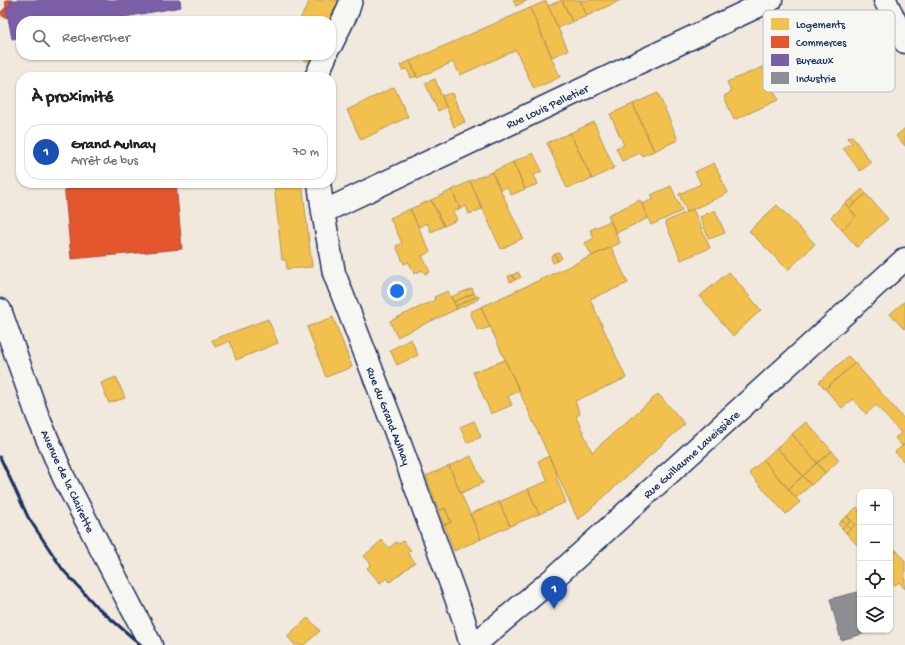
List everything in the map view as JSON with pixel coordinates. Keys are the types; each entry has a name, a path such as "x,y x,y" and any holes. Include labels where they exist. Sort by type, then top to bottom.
{"street":[{"path":"336,35 348,10 351,0"},
{"name":"Rue Louis Pelletier","path":"323,212 771,0"},
{"path":"885,0 890,10"},
{"path":"895,21 905,42"},
{"path":"318,72 324,60"},
{"name":"Rue du Grand Aulnay","path":"320,188 334,273 395,430 463,617 471,645"},
{"name":"Rue Guillaume Laveissière","path":"474,645 561,572 905,259"},
{"name":"Avenue de la Clairette","path":"0,310 38,417 64,478 151,645"}],"building: Logements":[{"path":"310,0 339,0 331,16 302,16"},
{"path":"513,0 528,0 516,6"},
{"path":"562,0 572,22 558,28 548,6"},
{"path":"562,0 580,0 587,16 572,22"},
{"path":"580,0 621,0 587,16"},
{"path":"546,1 568,50 552,57 530,8"},
{"path":"530,8 560,77 534,89 516,50 460,75 453,62 417,78 410,61"},
{"path":"410,61 417,76 411,78 407,69 402,70 400,65"},
{"path":"763,67 763,92 774,92 778,100 734,120 724,96 731,92 727,82"},
{"path":"435,79 446,107 438,111 425,83"},
{"path":"394,87 408,117 361,140 347,110"},
{"path":"452,93 465,122 454,127 442,96"},
{"path":"658,93 678,140 654,151 633,104"},
{"path":"633,104 654,151 642,156 640,153 622,161 616,148 624,145 610,114"},
{"path":"594,122 614,168 592,179 570,133"},
{"path":"905,128 905,146 896,136"},
{"path":"570,133 592,179 567,188 547,143"},
{"path":"852,136 871,163 860,171 843,148 852,143 847,138"},
{"path":"533,153 542,171 534,175 538,184 525,189 513,162"},
{"path":"513,162 525,189 511,195 507,187 500,190 492,172"},
{"path":"714,163 728,193 687,212 679,194 701,184 695,172"},
{"path":"492,172 523,238 501,249 470,181"},
{"path":"470,181 482,209 469,214 466,206 460,209 452,190"},
{"path":"671,186 682,211 651,225 642,204 654,199 651,195"},
{"path":"275,188 303,188 312,267 287,269 286,260 282,260"},
{"path":"862,189 866,194 855,203 851,199"},
{"path":"452,190 460,209 453,211 457,220 444,226 431,200"},
{"path":"866,194 888,219 857,247 842,230 856,216 849,208"},
{"path":"851,199 855,203 849,208 845,203"},
{"path":"431,200 444,226 431,232 427,223 419,227 410,209"},
{"path":"640,200 648,218 616,233 608,215"},
{"path":"845,203 856,216 842,230 831,217"},
{"path":"777,205 815,244 788,270 749,231"},
{"path":"410,209 430,252 422,256 430,272 425,274 422,270 414,274 409,262 404,264 396,246 402,243 390,218"},
{"path":"693,209 710,248 681,260 665,222"},
{"path":"715,210 725,233 709,239 700,217"},
{"path":"610,221 620,243 592,256 585,243 594,238 590,230"},
{"path":"611,247 628,283 590,299 626,378 575,401 580,414 576,417 592,452 658,394 685,424 578,520 481,307"},
{"path":"559,253 562,258 558,261 555,254"},
{"path":"555,254 558,261 553,263 551,257"},
{"path":"518,272 521,277 515,280 512,275"},
{"path":"729,272 761,310 733,336 700,296"},
{"path":"512,275 515,280 510,282 508,276"},
{"path":"472,288 474,293 454,302 451,297"},
{"path":"448,291 457,309 397,337 390,321 435,300 434,297"},
{"path":"474,293 476,297 456,306 454,302"},
{"path":"478,296 479,298 475,301 457,309 456,306"},
{"path":"905,301 905,328 904,329 890,314"},
{"path":"481,307 490,327 478,331 470,312"},
{"path":"333,317 352,367 326,377 307,327"},
{"path":"268,319 278,343 236,360 230,341 215,347 212,340"},
{"path":"411,339 418,355 397,365 390,350"},
{"path":"848,356 855,363 825,389 819,382"},
{"path":"505,360 520,391 508,396 512,405 491,414 473,372"},
{"path":"855,363 905,420 905,444 902,446 895,438 901,433 876,405 866,414 853,399 842,408 825,389"},
{"path":"116,377 125,398 109,403 101,383"},
{"path":"474,421 481,437 467,443 460,427"},
{"path":"806,422 832,451 817,463 792,434"},
{"path":"792,434 817,463 803,476 777,448"},
{"path":"905,444 905,463 895,452"},
{"path":"777,448 803,476 788,489 763,460"},
{"path":"832,451 839,460 825,473 817,463"},
{"path":"471,456 483,483 461,493 449,466"},
{"path":"549,456 558,476 556,477 566,502 539,514 528,489 548,481 538,461"},
{"path":"763,460 800,502 786,514 749,473"},
{"path":"817,463 825,473 811,485 803,476"},
{"path":"449,466 481,539 454,551 444,525 451,522 445,508 439,511 426,476"},
{"path":"803,476 811,485 796,498 788,489"},
{"path":"528,489 539,514 510,526 499,502"},
{"path":"499,502 510,526 481,539 470,514"},
{"path":"857,507 857,545 846,533 855,525 847,516"},
{"path":"445,508 451,522 444,525 439,511"},
{"path":"847,516 851,521 846,525 842,520"},
{"path":"842,520 846,525 842,528 838,524"},
{"path":"851,521 855,525 850,529 846,525"},
{"path":"846,525 850,529 846,533 842,528"},
{"path":"382,540 389,548 396,542 399,544 403,541 411,550 407,553 415,562 390,582 387,578 380,583 367,568 371,564 364,556"},
{"path":"893,547 897,551 893,554"},
{"path":"897,551 905,561 905,589 899,582 894,586 893,585 893,554"},
{"path":"308,618 320,631 304,645 295,645 287,636"}],"building: Commerces":[{"path":"5,0 10,0 11,6 6,7"},
{"path":"6,7 8,18 2,16 1,12"},
{"path":"64,188 176,188 182,249 71,259"}],"building: Bureaux":[{"path":"10,0 180,0 181,7 130,16 16,16 16,38 12,39 6,7 11,6"}],"building: Industrie":[{"path":"857,592 857,633 866,633 841,640 830,599"}],"railway":[{"path":"0,457 28,517 63,570 96,606 141,645"}],"place":[{"name":"Grand Aulnay","path":"554,609"}]}
